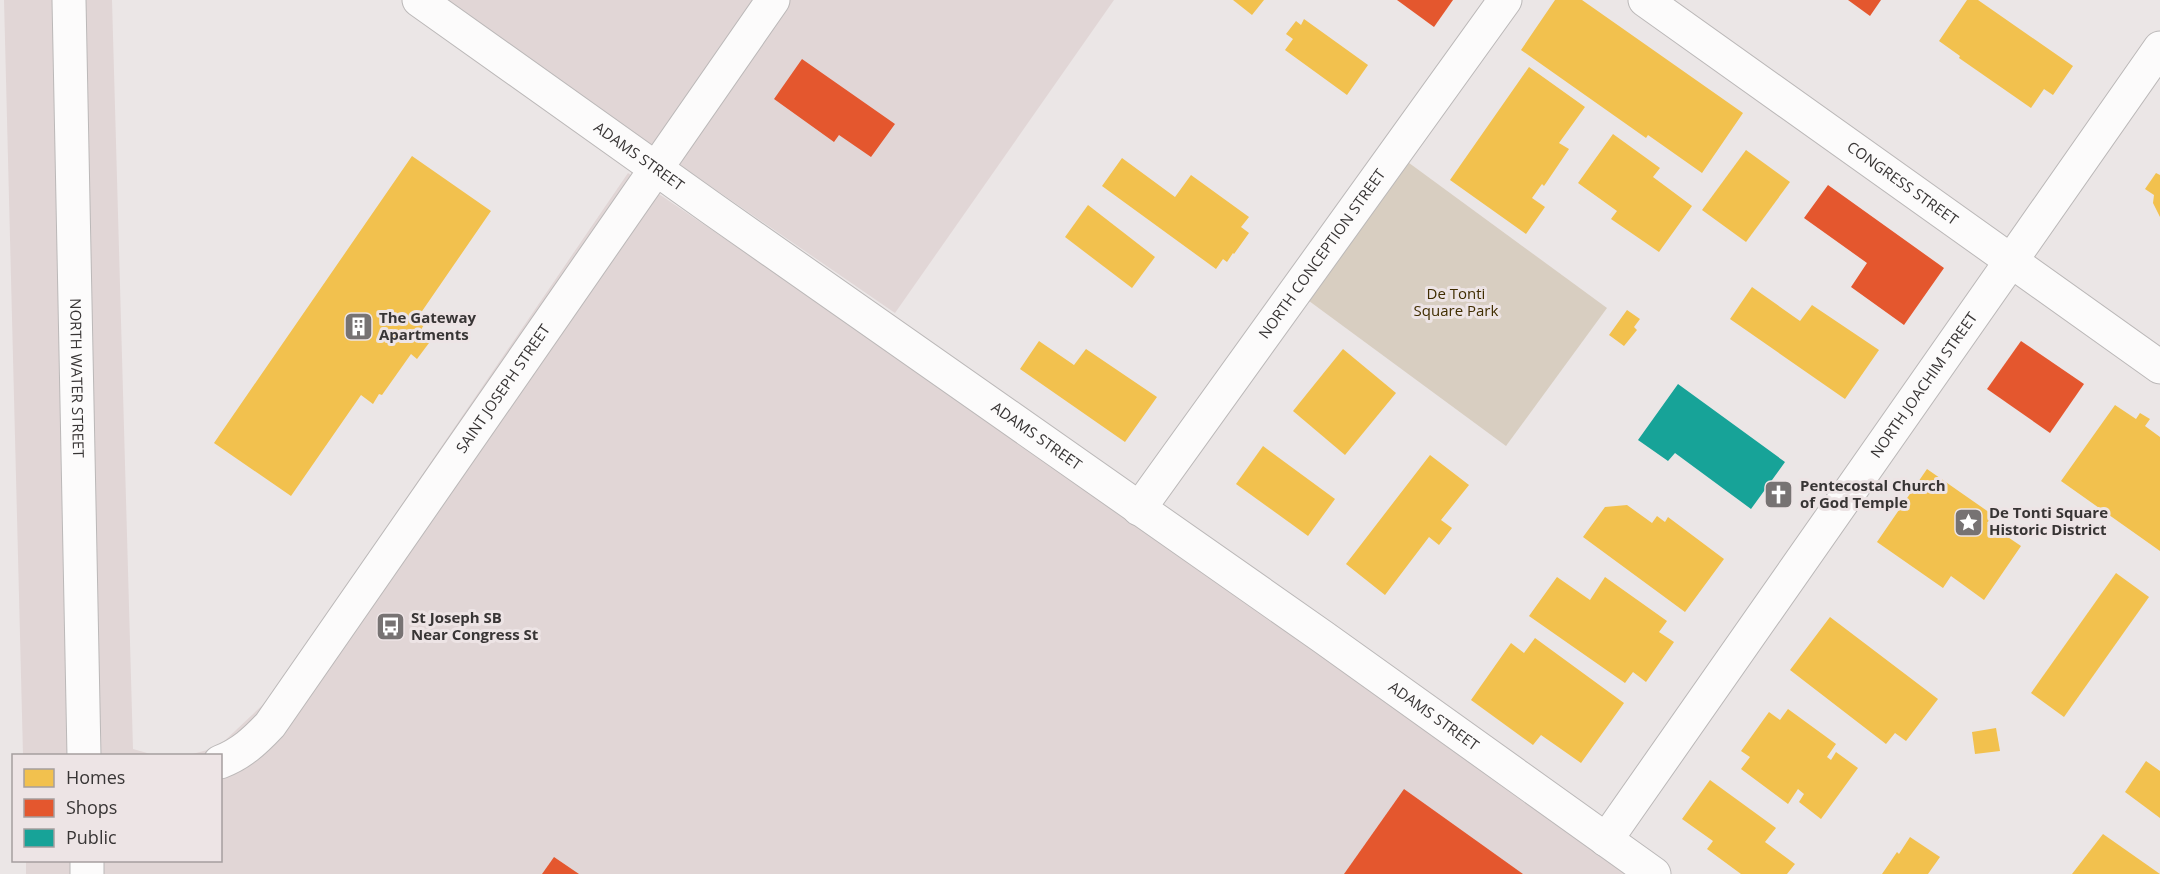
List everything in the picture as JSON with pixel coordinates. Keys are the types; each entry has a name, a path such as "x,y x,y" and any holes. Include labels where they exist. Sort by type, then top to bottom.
{"main road":[{"name":"NORTH WATER STREET","path":"69,0 84,754"},
{"name":"ADAMS STREET","path":"419,0 1323,637 1654,874"},
{"name":"SAINT JOSEPH STREET","path":"222,761 250,746 270,725 773,0"},
{"name":"NORTH CONCEPTION STREET","path":"1139,509 1505,0"},
{"name":"CONGRESS STREET","path":"1645,0 2160,367"},
{"name":"NORTH JOACHIM STREET","path":"1606,840 2160,48"}],"shaded area":[{"path":"4,0 112,0 133,749 150,754 23,754"},
{"path":"440,0 1114,0 895,313"},
{"path":"628,173 1661,874 26,874 26,862 222,862 222,754 193,754 218,747 270,698"}],"green space":[{"name":"De Tonti Square Park","path":"1405,160 1607,308 1506,446 1305,298"}],"building: Homes":[{"path":"1233,0 1264,0 1252,15"},
{"path":"1555,0 1582,0 1743,113 1702,173 1648,135 1646,138 1521,50"},
{"path":"1967,0 1978,0 2073,66 2053,95 2044,89 2031,108 1959,58 1960,56 1939,41"},
{"path":"1304,19 1368,65 1347,95 1285,50 1293,39 1286,34 1296,21 1301,25"},
{"path":"1529,67 1585,107 1559,143 1569,149 1544,186 1542,184 1532,198 1545,207 1526,234 1450,180"},
{"path":"1613,134 1660,168 1653,177 1692,206 1659,252 1611,219 1617,211 1578,183"},
{"path":"1746,150 1790,182 1746,242 1702,210"},
{"name":"The Gateway Apartments","path":"412,156 491,211 418,317 426,322 420,331 432,339 417,359 411,354 373,404 361,395 291,496 214,443"},
{"path":"1122,158 1175,197 1191,175 1249,217 1241,227 1249,233 1227,262 1223,259 1216,269 1102,186"},
{"path":"2156,173 2160,175 2160,217 2153,203 2154,195 2145,189"},
{"path":"1088,205 1155,257 1132,288 1065,237"},
{"path":"1752,287 1800,321 1812,305 1879,350 1845,399 1730,319"},
{"path":"1627,310 1640,319 1634,327 1637,330 1624,346 1609,335"},
{"path":"1039,341 1074,365 1086,349 1157,397 1125,442 1020,369"},
{"path":"1343,349 1396,393 1345,455 1293,411"},
{"path":"2115,405 2136,419 2140,413 2150,419 2145,426 2160,437 2160,551 2061,481"},
{"path":"1263,446 1335,499 1308,536 1236,484"},
{"path":"1430,455 1469,485 1441,520 1452,528 1439,545 1429,537 1385,595 1346,564"},
{"path":"1927,469 1993,515 1987,523 2021,546 1984,600 1951,576 1943,588 1877,542"},
{"path":"1627,505 1652,523 1657,516 1665,522 1668,517 1724,559 1685,612 1583,537 1605,507"},
{"path":"2116,573 2149,597 2064,717 2031,693"},
{"path":"1557,577 1590,600 1605,577 1667,621 1659,632 1674,642 1646,682 1633,672 1625,683 1529,616"},
{"path":"1830,617 1938,699 1906,741 1895,733 1886,744 1790,670"},
{"path":"1535,638 1624,703 1581,763 1541,735 1533,745 1471,700 1511,643 1524,653"},
{"path":"1788,709 1836,744 1827,757 1831,760 1836,752 1858,768 1821,819 1799,802 1804,794 1798,789 1788,804 1741,769 1750,757 1741,751 1769,712 1780,720"},
{"path":"1996,728 2000,751 1975,754 1972,732"},
{"path":"2146,761 2160,771 2160,818 2125,792"},
{"path":"1710,780 1776,828 1765,842 1795,864 1787,874 1741,874 1707,849 1713,841 1682,819"},
{"path":"2103,834 2160,874 2072,874"},
{"path":"1910,837 1940,857 1928,874 1882,874 1897,852 1899,854"}],"building: Shops":[{"path":"1397,0 1453,0 1434,27"},
{"path":"1848,0 1881,0 1870,16"},
{"path":"802,59 895,124 871,157 839,135 834,142 774,99"},
{"path":"1828,185 1944,268 1904,325 1851,287 1867,263 1804,218"},
{"path":"2021,341 2084,384 2050,433 1987,389"},
{"path":"1404,789 1523,874 1344,874"},
{"path":"554,857 579,874 542,874"}],"building: Public":[{"path":"1678,384 1785,462 1751,509 1675,453 1668,461 1638,440"}],"place":[{"name":"The Gateway Apartments","path":"358,327"},
{"name":"Pentecostal Church of God Temple","path":"1779,495"},
{"name":"De Tonti Square Historic District","path":"1968,522"},
{"name":"St Joseph SB Near Congress St","path":"390,627"}]}
